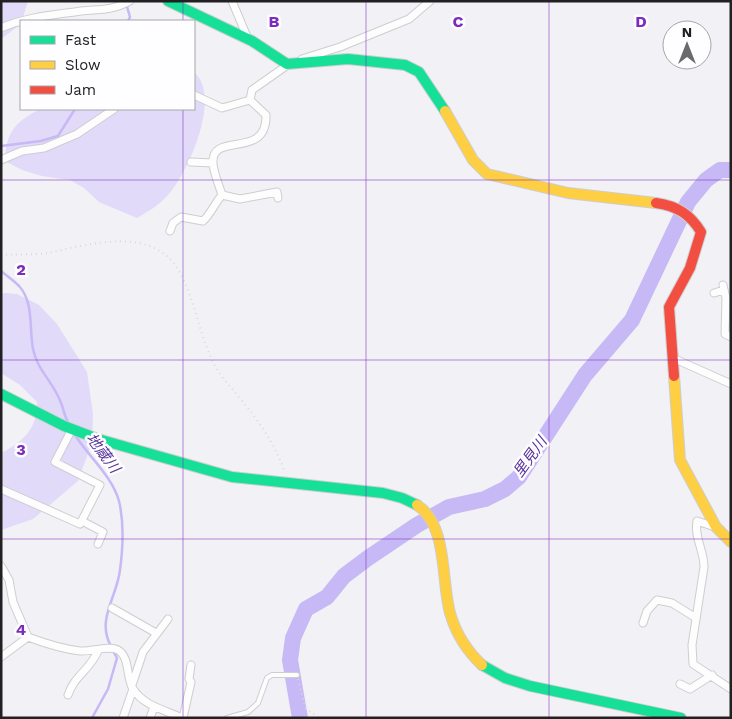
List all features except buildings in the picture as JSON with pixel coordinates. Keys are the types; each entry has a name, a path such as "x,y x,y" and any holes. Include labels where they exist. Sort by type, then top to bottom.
{"street":[{"path":"24,20 83,11 114,9 130,1"},
{"path":"168,1 248,39 287,64 338,58 405,65 419,72 432,89 468,152 487,174 568,193 664,204 691,216 701,232 690,268 669,307 680,460 716,527 731,542"},
{"path":"232,1 248,39"},
{"path":"250,100 252,90 287,64 340,47 409,19 430,1"},
{"path":"1,28 20,21"},
{"path":"195,95 222,108 250,100"},
{"path":"222,195 213,163 217,152 225,145 253,142 262,134 266,125 266,115 250,100"},
{"path":"1,160 22,151 44,148 77,134 113,110"},
{"path":"191,162 213,163"},
{"path":"222,195 240,199 277,192 278,198"},
{"path":"170,231 173,222 181,217 203,221 222,195"},
{"path":"714,293 724,288 726,298 725,334 731,338"},
{"path":"674,358 731,384"},
{"path":"1,394 98,440 232,477 405,497 430,516 437,529 446,600 454,627 466,648 483,666 508,680 541,689 681,718"},
{"path":"1,489 80,524 100,485 56,462 72,429"},
{"path":"56,523 60,516"},
{"path":"716,527 701,520 697,521 696,537 704,555 704,567 692,645 693,664 731,689"},
{"path":"82,521 103,532 98,544"},
{"path":"1,566 9,580 13,602 28,637"},
{"path":"643,623 646,611 657,600 672,603 696,618"},
{"path":"112,608 156,633"},
{"path":"122,718 143,652 168,619"},
{"path":"3,653 28,637 80,651 98,651 115,648 125,657 132,687 154,707 183,718 191,682 189,679 191,665"},
{"path":"68,694 71,684 92,664 98,651"},
{"path":"680,684 690,689 712,675"},
{"path":"150,718 154,707"}],"lane":[{"path":"227,718 248,712 253,708 258,703 267,678 272,675 297,675"}],"path":[{"path":"1,254 45,253 105,242 141,243 167,256 178,270 190,297 205,346 216,368 258,421 277,451 288,481 282,482"},
{"path":"297,675 305,708 319,718"}],"shaded area":[{"path":"1,1 28,1 22,20 20,20 20,25 1,39"},
{"path":"195,73 202,83 205,98 204,115 199,134 185,169 168,195 137,218 99,202 84,188 70,180 42,176 22,170 5,161 7,142 10,135 24,119 38,110 195,110"},
{"path":"1,294 17,294 39,305 57,324 87,372 93,414 92,442 78,481 33,519 1,530 1,453 16,444 28,433 37,411 37,402 20,385 1,373"}],"waterway":[{"name":"地蔵川","path":"126,3 130,17 128,20"},
{"name":"地蔵川","path":"1,146 41,141 58,136 74,110"},
{"name":"里見川","path":"300,718 290,660 293,638 306,609 327,597 344,576 417,525 449,507 485,499 505,489 519,477 585,375 632,320 688,202 706,180 720,170 731,170"},
{"name":"地蔵川","path":"1,271 24,292 29,307 35,357 58,396 69,424"},
{"name":"地蔵川","path":"75,435 111,483 121,509 122,553 120,570 106,618 107,636 111,646"},
{"name":"地蔵川","path":"92,718 108,689 117,658 113,651"}],"traffic: fast":[{"path":"168,1 252,41 287,64 348,59 405,65 419,72 445,111"},
{"path":"1,394 64,426 98,439 232,477 383,493 402,498 417,505"},
{"path":"482,665 505,678 530,686 681,718"}],"traffic: slow":[{"path":"445,111 473,160 487,174 568,193 656,203"},
{"path":"674,376 680,460 716,527 731,542"},
{"path":"417,505 427,514 439,539 447,600 455,628 471,654 482,665"}],"traffic: jam":[{"path":"656,203 670,206 682,212 692,220 701,232 690,268 669,307 674,376"}]}
